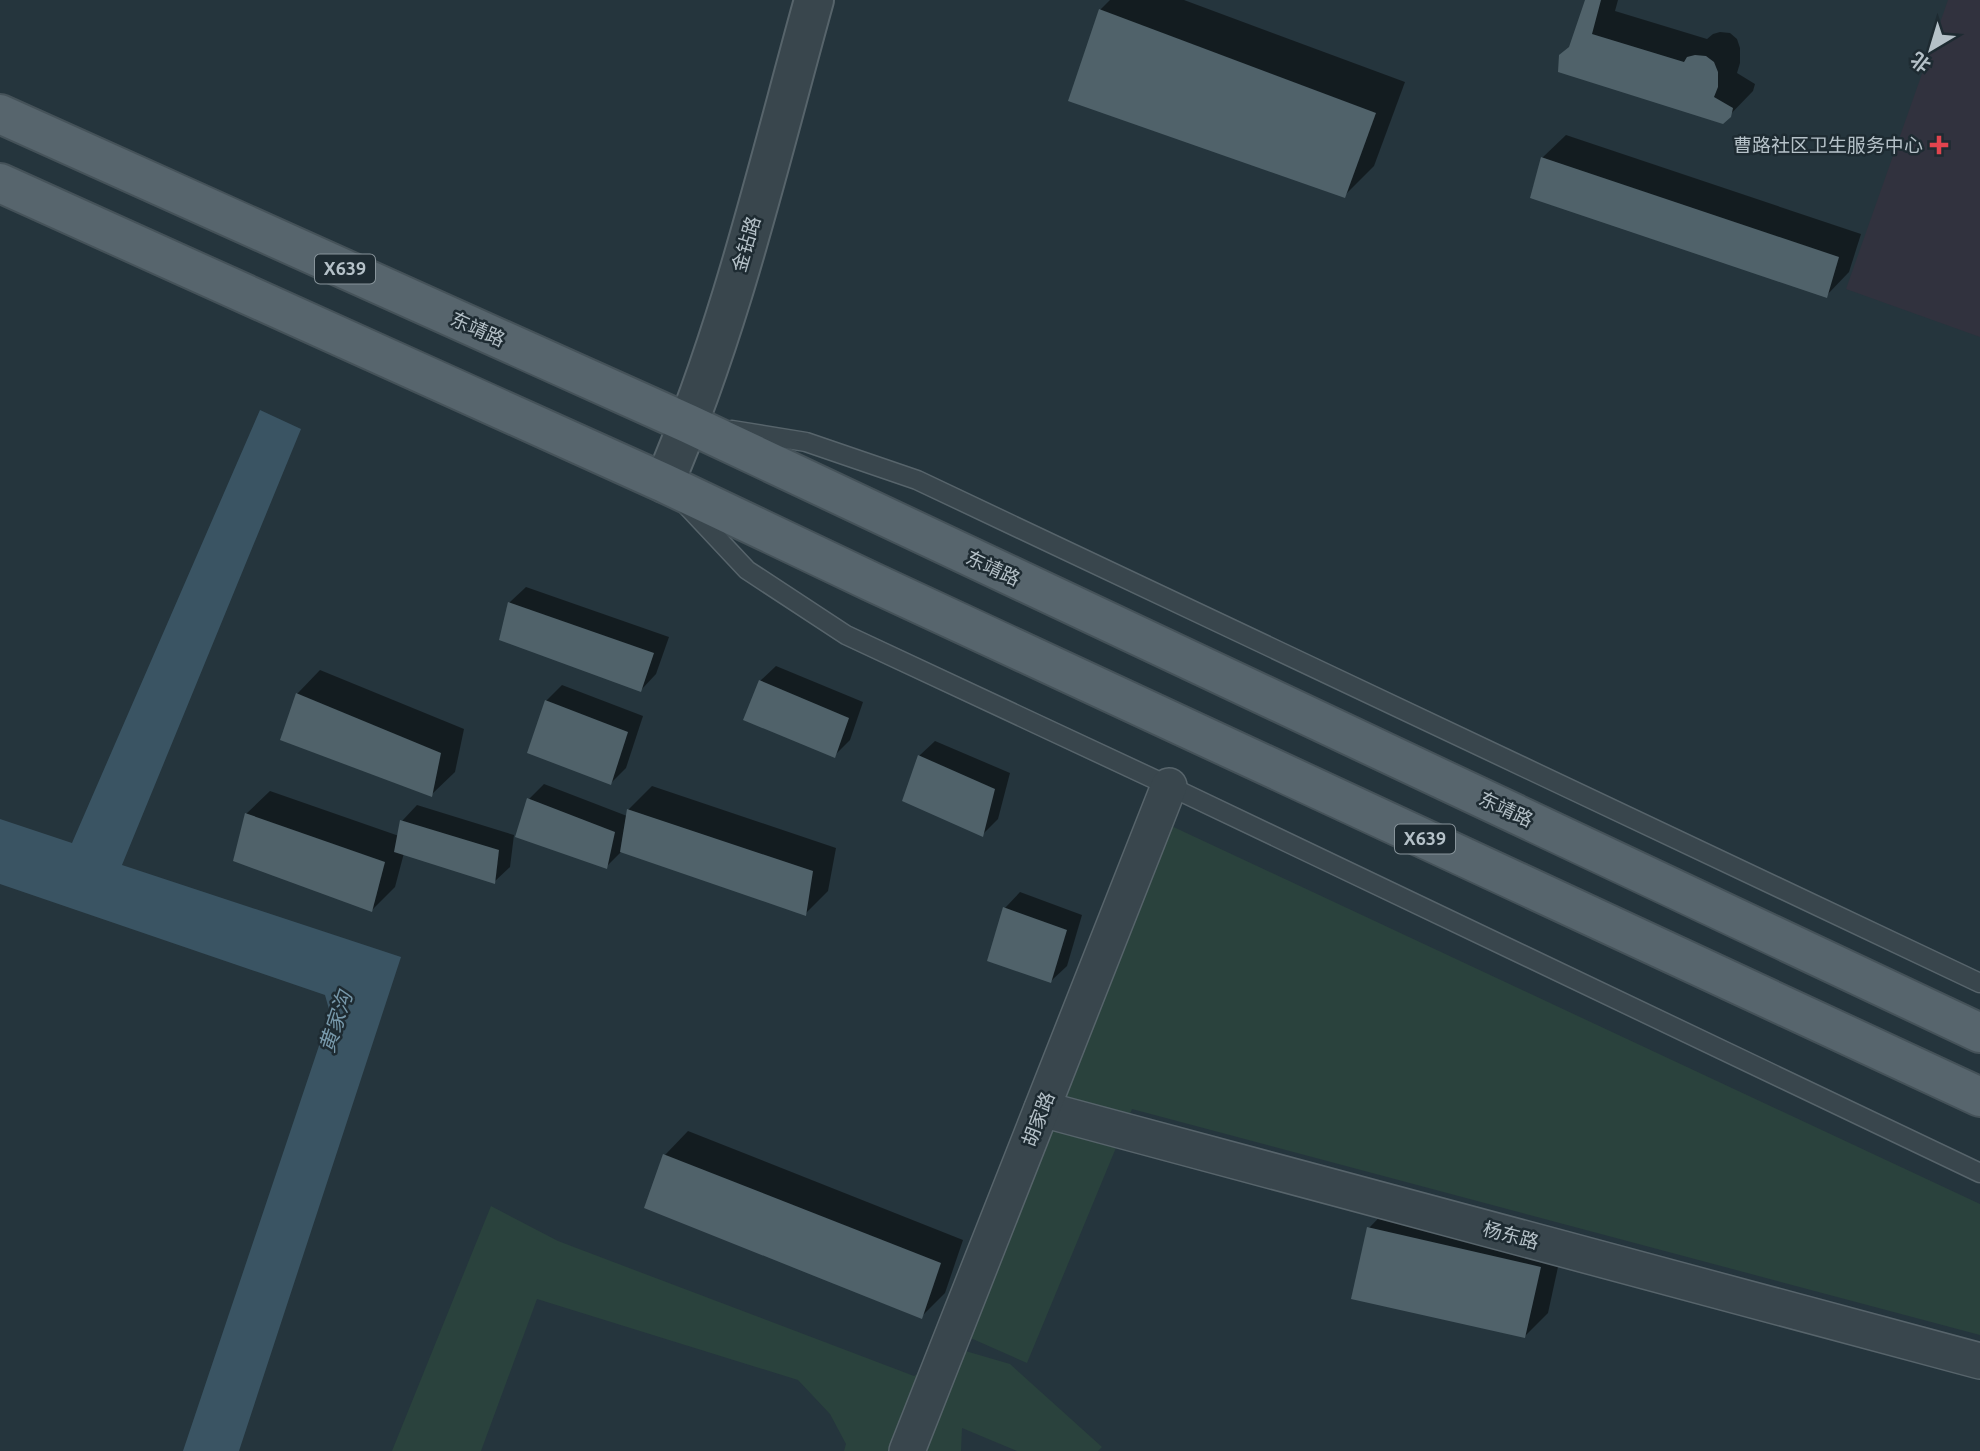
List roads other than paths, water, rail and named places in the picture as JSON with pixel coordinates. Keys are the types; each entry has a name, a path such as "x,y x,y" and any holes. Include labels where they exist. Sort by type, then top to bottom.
{"main road":[{"name":"东靖路","path":"0,114 689,424 1980,1033"},
{"name":"X639","path":"0,183 664,483 1980,1097"}],"street":[{"name":"金钻路","path":"664,483 689,424 735,284 814,0"},
{"name":"胡家路","path":"907,1451 1169,786"},
{"name":"杨东路","path":"1042,1109 1980,1361"}],"lane":[{"path":"689,424 806,442 917,480 1980,983"},
{"path":"664,483 747,570 846,635 1980,1173"}],"water":[{"name":"黄家沟","path":"260,410 301,429 122,865 401,957 239,1451 183,1451 330,1013 325,995 0,884 0,819 72,843"}],"place":[{"name":"曹路社区卫生服务中心","path":"1939,145"}]}
